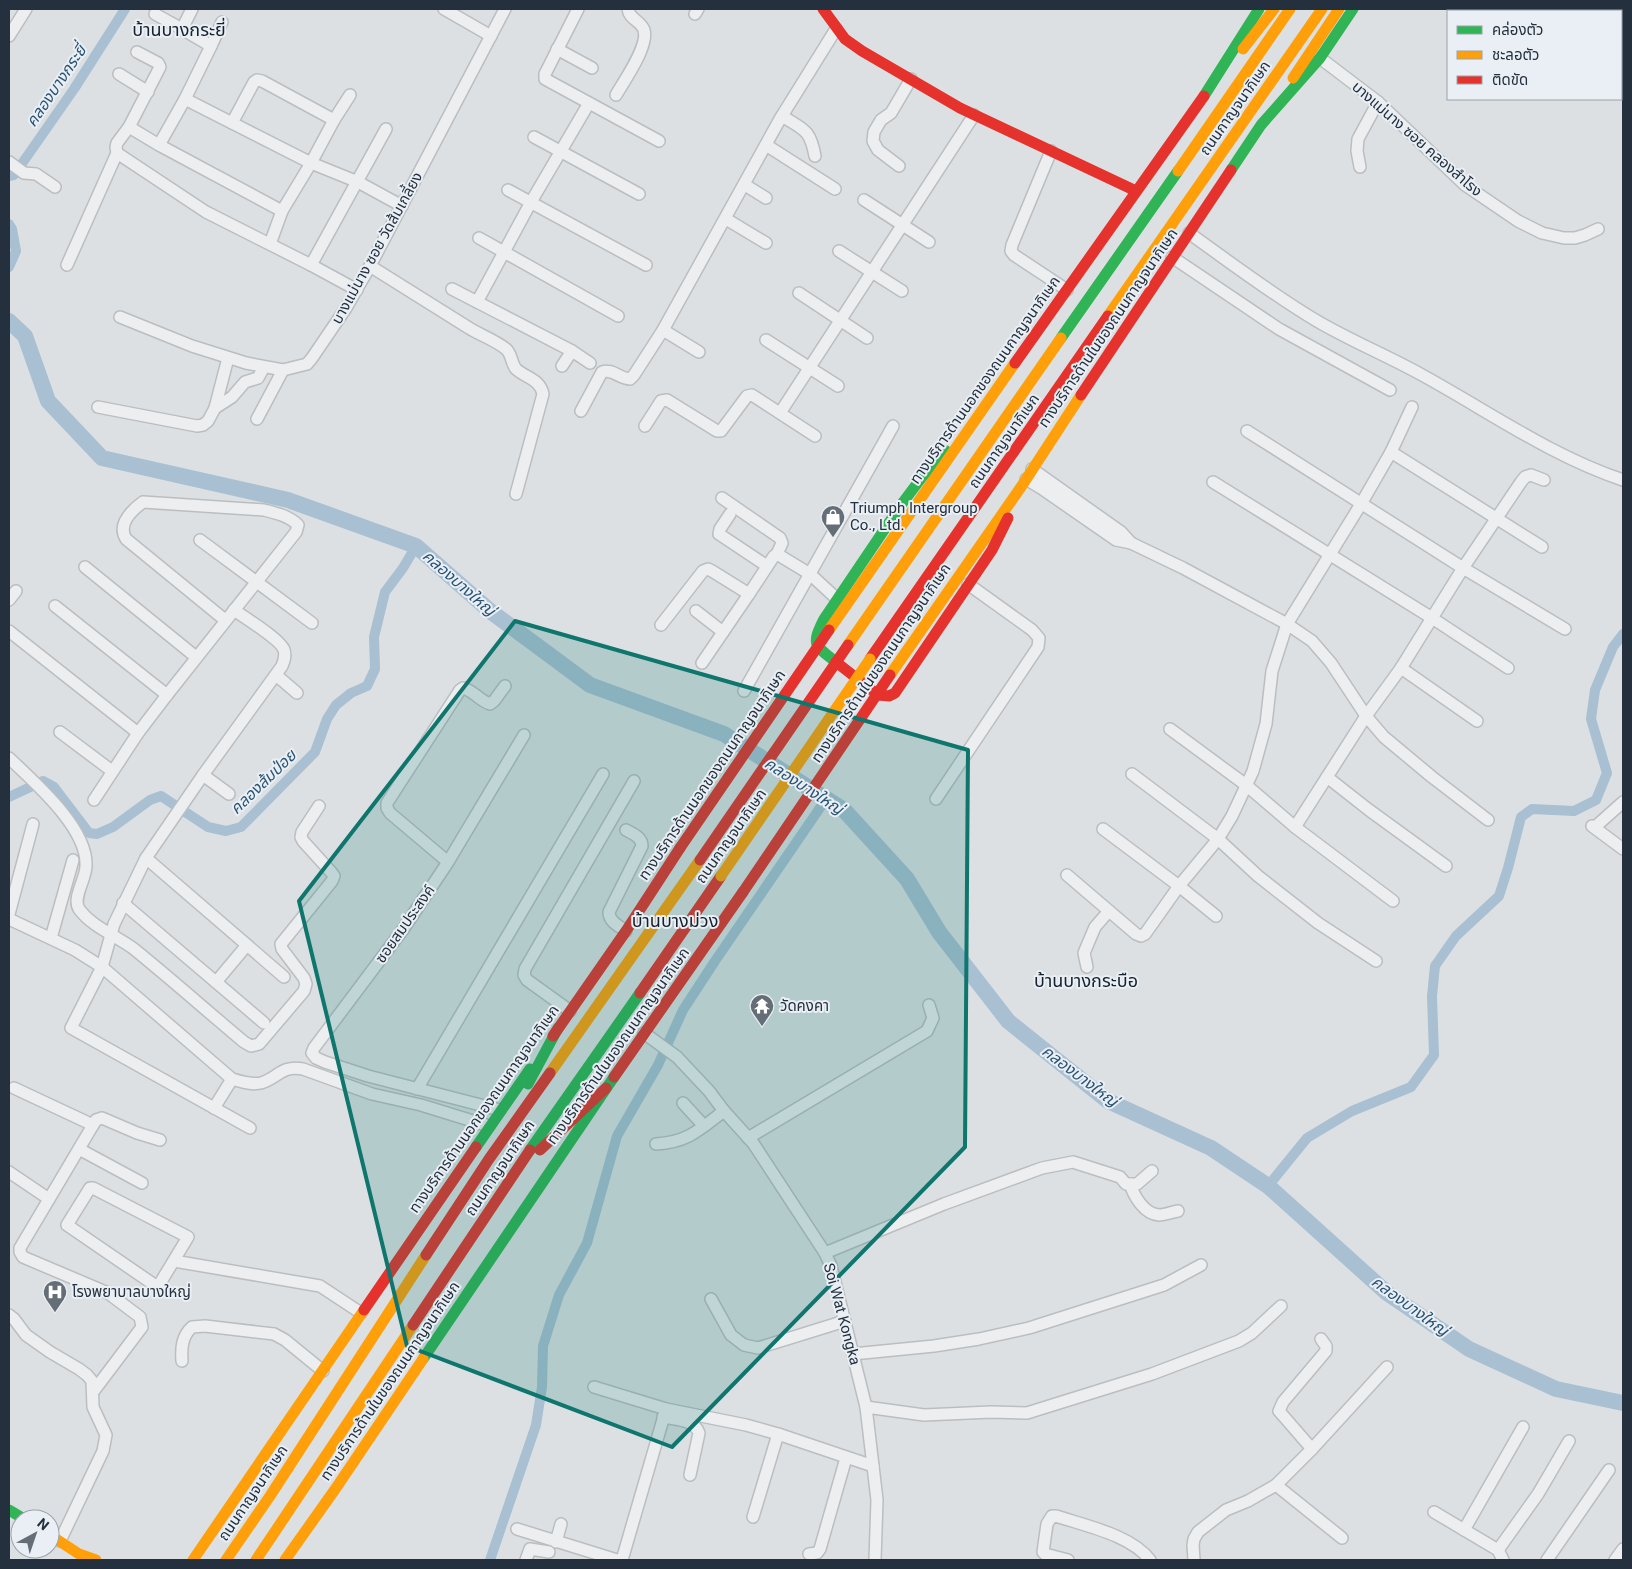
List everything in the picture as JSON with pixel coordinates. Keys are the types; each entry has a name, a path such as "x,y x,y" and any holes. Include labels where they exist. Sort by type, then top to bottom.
{"main road":[{"path":"823,9 845,39 911,79 974,115 1136,191"},
{"name":"ทางบริการด้านนอกของถนนกาญจนาภิเษก","path":"193,1560 500,1110 626,931 680,848 829,630 1194,110 1259,9"},
{"path":"1194,110 1274,9"},
{"name":"ถนนกาญจนาภิเษก","path":"226,1560 270,1496 488,1159 700,860 1290,9"},
{"name":"ถนนกาญจนาภิเษก","path":"256,1560 510,1178 1322,9"},
{"path":"1261,126 1339,9"},
{"name":"ทางบริการด้านในของถนนกาญจนาภิเษก","path":"285,1560 347,1472 606,1088 743,892 1026,478 1261,126 1320,58 1353,9"},
{"path":"972,425 931,466 910,491 837,599 817,633 815,638 819,649 878,695 889,696 894,693 998,540 1026,478"},
{"path":"488,1159 558,1028"},
{"path":"510,1178 606,1088"},
{"path":"60,1541 79,1554 96,1560"}],"street":[{"path":"9,36 26,9"},
{"path":"182,29 192,9"},
{"path":"444,9 491,36"},
{"name":"บางแม่นาง ซอย วัดส้มเกลี้ยง","path":"120,317 192,346 228,358 283,370 307,364 357,290 505,9"},
{"path":"578,9 557,48 545,78 658,141"},
{"path":"616,95 642,48 645,38 644,29 640,23 630,16 628,9"},
{"path":"155,14 211,46"},
{"path":"159,145 185,99 222,22"},
{"path":"581,411 602,372 605,370 625,379 630,379 634,375 663,330 782,116 836,29"},
{"path":"557,48 592,68"},
{"path":"67,265 117,153 117,143 148,92 160,67 158,63 137,52"},
{"name":"บางแม่นาง ซอย คลองสำโรง","path":"1320,58 1378,102 1465,185 1518,221 1542,232 1564,238 1580,237 1598,229"},
{"path":"120,74 148,92"},
{"path":"899,166 878,150 873,141 874,132 881,120 891,113 911,79"},
{"path":"232,123 254,82 257,80 334,120"},
{"path":"270,244 282,211 350,94"},
{"path":"185,99 310,163 358,182 402,206"},
{"path":"1360,167 1357,151 1358,140 1378,102"},
{"path":"477,302 531,202 589,103"},
{"path":"780,413 808,367 873,273 974,115"},
{"path":"782,116 809,136 812,141 814,156"},
{"path":"128,127 282,211"},
{"path":"311,265 386,129"},
{"path":"534,137 639,194"},
{"path":"766,145 835,189"},
{"path":"1051,151 1011,251 1014,256 1067,290"},
{"path":"117,153 206,212 357,290"},
{"path":"11,163 24,173 36,174 55,187"},
{"path":"745,185 766,198"},
{"path":"508,190 646,265"},
{"path":"864,200 929,242"},
{"path":"726,219 766,243"},
{"path":"1189,233 1318,322 1422,375 1536,441 1584,465 1623,480"},
{"path":"479,238 618,316"},
{"path":"839,251 902,291"},
{"path":"1172,257 1279,329 1390,390"},
{"path":"370,266 471,329 504,347 510,353 517,370 539,383 543,394 516,494"},
{"path":"452,289 590,363"},
{"path":"799,292 867,338"},
{"path":"663,330 699,352"},
{"path":"766,340 838,386"},
{"path":"562,366 572,352"},
{"path":"98,407 197,426 203,425 208,421 214,408 228,358"},
{"path":"214,408 232,397 245,382 258,378 264,367"},
{"path":"257,419 283,370"},
{"path":"645,426 653,412 664,400 667,400 717,431 721,431 747,396 752,395 816,436"},
{"path":"1067,875 1136,934 1141,936 1145,934 1218,839 1232,816 1252,771 1266,724 1272,671 1287,624 1391,452 1412,407"},
{"path":"744,692 893,426"},
{"path":"1247,431 1463,568 1565,629"},
{"path":"1391,452 1542,547"},
{"path":"1295,827 1366,716 1401,668 1463,568 1525,477 1531,475 1544,480"},
{"path":"1026,478 1121,532 1131,543 1183,568 1287,624 1312,641 1331,663 1366,716 1384,737 1488,820"},
{"path":"1213,482 1329,556 1432,618 1508,668"},
{"path":"702,663 777,554 782,543 780,538 722,498"},
{"path":"94,800 138,733 296,532 298,525 281,514 264,510 143,502 134,509 122,525 122,534 226,620"},
{"path":"730,514 720,529 719,534 767,566"},
{"path":"200,540 312,623"},
{"path":"777,554 810,574 837,599"},
{"path":"84,567 196,657"},
{"path":"661,625 703,571 708,569 749,594"},
{"path":"936,800 1038,647 1039,638 1032,630 968,584"},
{"path":"55,606 167,695"},
{"path":"234,610 278,641 284,649 285,658 282,666 188,796 146,858 110,933 102,967 71,1028 250,1128"},
{"path":"696,611 723,632"},
{"path":"9,631 138,733"},
{"path":"1401,668 1477,721"},
{"path":"276,675 297,693"},
{"path":"505,686 490,704 485,703 468,689 460,690 387,803 387,808 390,813 448,862 524,735"},
{"path":"1170,729 1246,785 1295,827 1393,901"},
{"path":"60,732 112,771"},
{"path":"9,758 40,787 78,834 84,849 86,866 77,896 77,904 81,911 91,921 132,948 251,1046 259,1044 304,991 306,984 304,978 282,949 281,944 334,876 301,838 302,832 319,806"},
{"path":"417,1089 603,774"},
{"path":"1132,774 1218,839 1258,876 1318,923 1376,960"},
{"path":"203,775 229,794"},
{"path":"1328,777 1369,810 1446,866"},
{"path":"570,1011 527,980 524,975 525,968 634,781"},
{"path":"1623,802 1594,827 1623,849"},
{"path":"9,914 33,824"},
{"path":"626,830 639,838 642,846 609,912 609,917 613,922 626,931"},
{"path":"1103,830 1180,886 1216,916"},
{"path":"146,858 284,977"},
{"path":"52,938 73,860"},
{"name":"ซอยสมประสงค์","path":"448,862 404,928 312,1053 316,1058 325,1062 368,1076 500,1110"},
{"path":"123,903 264,1023"},
{"path":"1087,967 1084,953 1095,927 1109,911"},
{"path":"9,919 52,938 102,967 232,1080 262,1083 284,1070 293,1068 303,1069 372,1094 421,1105 489,1126"},
{"path":"216,982 246,945"},
{"path":"748,1138 927,1031 933,1018 929,1005"},
{"name":"Soi Wat Kongka","path":"644,1033 678,1057 748,1138 825,1253 831,1266 866,1408 877,1500 875,1560"},
{"path":"214,1108 232,1080"},
{"path":"14,1088 93,1124"},
{"path":"683,1103 704,1126"},
{"path":"656,1144 674,1143 686,1138 724,1111"},
{"path":"93,1392 142,1327 140,1317 108,1294 23,1257 20,1248 96,1120 102,1118 160,1140"},
{"path":"78,1149 142,1183"},
{"path":"825,1253 944,1204 1042,1168 1072,1162 1120,1177 1126,1184 1137,1184 1152,1171"},
{"path":"9,1172 49,1199"},
{"path":"1130,1184 1134,1194 1150,1213 1157,1215 1178,1211"},
{"path":"93,1188 188,1237 174,1261 159,1285 156,1286 69,1227 68,1223 87,1191 93,1188"},
{"path":"174,1261 320,1286 361,1313"},
{"path":"853,1354 934,1346 1029,1328 1164,1285 1201,1265"},
{"path":"711,1299 731,1335 744,1344 758,1348 845,1321"},
{"path":"866,1408 924,1415 1027,1412 1152,1374 1239,1341 1252,1333 1281,1306"},
{"path":"9,1315 26,1335 87,1375 92,1381 93,1407 106,1435 103,1451 60,1529"},
{"path":"182,1361 182,1345 186,1333 192,1327 205,1326 274,1334 285,1340 323,1371"},
{"path":"1312,1449 1279,1411 1283,1402 1326,1351 1326,1346 1321,1339"},
{"path":"1194,1560 1193,1545 1198,1532 1226,1510 1248,1501 1276,1485 1312,1449 1387,1367"},
{"path":"594,1387 691,1422 699,1433 690,1475"},
{"path":"664,1413 746,1425 873,1466"},
{"path":"622,1560 664,1413"},
{"path":"1464,1530 1523,1427"},
{"path":"753,1517 778,1434"},
{"path":"1434,1512 1500,1555 1569,1441"},
{"path":"809,1554 817,1553 820,1549 846,1458"},
{"path":"1547,1560 1608,1470"},
{"path":"1276,1485 1342,1538"},
{"path":"1068,1560 1043,1552 1048,1524 1052,1516 1114,1536 1143,1551 1150,1560"},
{"path":"556,1542 561,1524"},
{"path":"517,1529 617,1560"},
{"path":"526,1560 532,1548 549,1552"},
{"path":"1615,1560 1623,1549"}],"highlighted area":[{"path":"515,621 968,750 965,1147 672,1447 407,1346 299,901"}],"waterway":[{"name":"คลองบางกระยี่","path":"9,176 14,175 74,89 125,9"},
{"name":"คลองบางกระยี่","path":"9,224 12,229 16,251 9,267"},
{"name":"คลองบางใหญ่","path":"9,321 25,336 48,401 102,458 288,500 416,546 490,611 590,685 724,734 844,810 907,879 939,932 1008,1021 1108,1101 1211,1148 1268,1186 1387,1293 1469,1349 1556,1389 1623,1403"},
{"name":"คลองส้มป่อย","path":"9,797 43,781 54,787 89,833 97,834 113,827 150,800 161,796 208,827 226,831 241,827 315,752 327,719 336,705 351,693 367,686 375,669 374,637 385,592 403,568 416,546"},
{"path":"1268,1186 1307,1138 1352,1111 1411,1087 1434,1055 1432,996 1435,966 1456,936 1499,896 1521,817 1532,809 1574,811 1596,800 1607,773 1591,719 1595,690 1613,647 1623,634"},
{"path":"490,1560 536,1425 542,1387 543,1346 559,1295 587,1243 617,1136 658,1065 683,1010 826,799"}],"traffic: fast":[{"path":"1204,96 1259,9"},
{"path":"1231,170 1261,125 1320,58 1353,9"},
{"path":"1061,338 1178,171"},
{"path":"836,662 823,652 817,644 817,634 824,619 901,505 922,477 946,451"},
{"path":"530,1150 640,993"},
{"path":"528,1084 558,1028"},
{"path":"476,1147 530,1069"},
{"path":"423,1359 614,1077"}],"traffic: slow":[{"path":"1243,49 1274,9"},
{"path":"1178,171 1290,9"},
{"path":"1108,316 1322,9"},
{"path":"1293,78 1339,9"},
{"path":"848,645 1061,338"},
{"path":"829,630 1015,363"},
{"path":"890,675 1021,487 1081,395"},
{"path":"721,876 870,659"},
{"path":"550,1073 700,860"},
{"path":"226,1560 270,1496 426,1255"},
{"path":"193,1560 364,1310"},
{"path":"256,1560 413,1325"},
{"path":"285,1560 423,1359"},
{"path":"60,1542 79,1554 96,1560"}],"traffic: jam":[{"path":"823,9 845,39 862,51 960,108 1136,191"},
{"path":"1015,363 1204,96"},
{"path":"1081,395 1231,170"},
{"path":"870,659 1108,316"},
{"path":"836,662 878,695 889,696 895,693 992,550 1008,518"},
{"path":"680,848 829,630"},
{"path":"700,860 848,645"},
{"path":"743,892 890,675"},
{"path":"553,1036 626,931 680,848"},
{"path":"640,993 721,876"},
{"path":"614,1077 743,892"},
{"path":"426,1255 489,1159 550,1073"},
{"path":"540,1150 606,1088"},
{"path":"364,1310 476,1147"},
{"path":"413,1325 530,1150"}],"place":[{"name":"Triumph Intergroup Co., Ltd.","path":"833,538"},
{"name":"วัดคงคา","path":"762,1027"},
{"name":"โรงพยาบาลบางใหญ่","path":"55,1313"}],"district":[{"name":"บ้านบางกระยี่","path":"179,29"},
{"name":"บ้านบางม่วง","path":"675,920"},
{"name":"บ้านบางกระบือ","path":"1086,980"}]}
